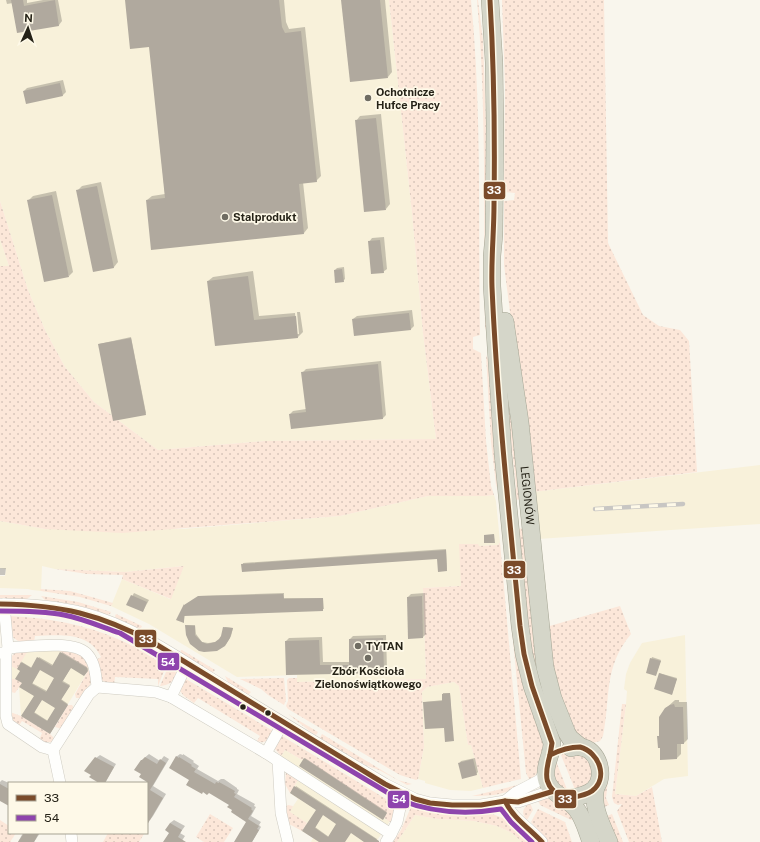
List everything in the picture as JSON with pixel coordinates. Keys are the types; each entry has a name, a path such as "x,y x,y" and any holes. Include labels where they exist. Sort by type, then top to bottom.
{"highway":[{"name":"LEGIONÓW","path":"490,0 495,74 494,235 492,281 498,388 520,626 524,654 532,686 552,743 550,755"},
{"name":"LEGIONÓW","path":"494,235 507,339 520,422 545,667 552,693 567,733 570,738 581,747"},
{"path":"591,842 579,812 547,783 545,772 550,755 567,748 581,747 593,754 600,764 600,777 594,794 595,806 609,842"},
{"path":"560,795 585,794 596,788"}],"street":[{"path":"52,750 42,748 8,724 6,716 5,651 2,604 46,606 84,613 103,619 128,630 403,794 430,803 452,805 481,805 505,801 518,802 545,792 560,795"},
{"path":"5,651 65,645 77,647 88,654 91,659 97,687"},
{"path":"171,697 187,664"},
{"path":"60,782 52,750 89,694 97,687 156,692 171,697 266,753 388,838 397,822 403,794"},
{"path":"266,753 283,723"},
{"path":"278,761 281,814 288,842"},
{"path":"505,801 515,793 540,780 545,772"},
{"path":"505,801 511,812 542,842"}],"shaded area":[{"path":"0,0 389,0 412,213 423,333 436,439 265,441 158,450 94,402 65,367 46,332 28,290 0,201"},
{"path":"389,0 471,0 477,83 480,335 473,337 473,349 481,353 486,441 491,486 494,495 428,496 340,516 122,533 45,529 0,521 0,266 9,266 0,239 0,201 28,290 46,332 65,367 94,402 158,450 265,441 436,439 423,333 412,213"},
{"path":"477,0 483,40 486,122 487,324 485,330 483,123"},
{"path":"502,0 604,0 608,243 643,315 659,326 680,330 689,341 697,472 533,492 504,265 504,201 514,200 515,193 504,192 505,87"},
{"path":"0,239 9,266 0,266"},
{"path":"505,346 523,499 515,500 514,490 516,488 509,419"},
{"path":"486,355 488,359 500,495 496,485 491,442"},
{"path":"760,465 760,524 538,539 533,492"},
{"path":"494,495 496,501 500,542 498,545 479,546 461,586 423,588 426,679 297,682 297,675 237,677 149,624 111,606 122,579 170,599 183,566 125,572 55,569 42,566 41,591 0,588 0,576 5,576 6,569 0,568 0,521 45,529 183,529 340,516 428,496"},
{"path":"526,528 563,739 558,741 534,672 516,529"},
{"path":"500,542 521,779 483,788 471,745 468,745 459,686 454,682 427,687 422,692 424,747 418,779 416,780 400,775 288,709 286,706 288,701 287,680 289,678 297,678 297,682 426,679 423,588 461,586 459,544 478,544 479,546 498,545"},
{"path":"504,549 546,743 537,773 530,781 526,773"},
{"path":"184,566 171,599 122,579 123,575 87,574 55,569 125,572"},
{"path":"40,589 70,591 113,603 111,606 80,597 41,591"},
{"path":"0,595 32,595 27,599 0,599"},
{"path":"41,596 78,602 111,612 107,615 77,605 45,600"},
{"path":"620,606 631,634 622,647 612,671 603,736 600,741 592,743 577,735 558,698 546,627"},
{"path":"18,609 49,611 96,623 126,635 168,659 165,662 108,630 85,622 61,617 11,613"},
{"path":"116,614 142,626 141,628 139,629 116,618"},
{"path":"9,616 52,620 107,634 143,652 166,666 158,686 158,679 115,677 114,684 105,682 102,680 96,660 101,657 96,649 89,643 72,636 63,635 35,636 34,642 18,641 10,635"},
{"path":"685,635 688,776 664,779 636,796 615,794 626,704 627,691 624,689 626,674 630,663 642,643"},
{"path":"56,649 89,669 50,734 21,716 19,687 10,679 11,666 27,652"},
{"path":"56,649 68,650 82,656 89,666 91,683 81,698 76,698 75,694 89,669"},
{"path":"181,650 215,670 213,672 209,671 180,653"},
{"path":"16,652 27,652 17,669 11,666 12,656"},
{"path":"168,667 177,673 171,682 160,686"},
{"path":"225,676 251,692 248,695 228,682"},
{"path":"191,677 200,678 224,697"},
{"path":"284,678 286,700 284,705 261,689 240,679"},
{"path":"10,679 15,679 22,683 15,693 11,692"},
{"path":"186,679 273,731 269,738 263,742 257,741 260,736 198,698 194,703 184,696 180,691"},
{"path":"454,682 459,686 468,745 471,745 483,788 471,791 450,790 425,783 425,781 418,779 424,747 422,692 427,687"},
{"path":"622,704 626,704 615,794 636,796 652,787 662,842 629,842 617,811 622,804 618,805 614,803 612,797"},
{"path":"68,705 72,705 74,708 62,729 55,727"},
{"path":"10,712 21,716 50,734 54,738 52,742 42,742 39,740 42,733 22,721 18,727 13,723"},
{"path":"288,714 318,732 316,735 312,733"},
{"path":"286,734 294,736 310,745 307,747"},
{"path":"322,734 398,780 412,784 407,785 379,770 365,765 320,738"},
{"path":"282,736 396,805 392,823 384,818 387,813 304,758 302,760 285,750 281,756 275,749 275,745"},
{"path":"315,748 393,795 397,801 314,751"},
{"path":"285,750 302,760 304,758 387,813 384,818 390,821 376,842 311,842 313,838 302,831 307,823 289,812 298,799 290,793 298,780 286,772 291,762 281,756"},
{"path":"565,753 584,755 592,765 591,782 576,792 561,755"},
{"path":"556,761 568,792 564,791 553,778"},
{"path":"609,771 606,798 609,805 602,808 600,800"},
{"path":"286,772 298,780 290,793 285,784"},
{"path":"522,784 505,793 486,796 472,796"},
{"path":"543,798 553,800 576,818 571,820 540,805 538,800"},
{"path":"407,802 492,814 512,823 535,842 522,842 512,833 497,826 474,821 438,819 415,815 397,842 393,842 401,830 411,807 405,804"},
{"path":"530,803 533,810 527,820 523,811"},
{"path":"288,805 293,806 290,812 307,823 302,831 289,824 285,807"},
{"path":"538,809 565,822 572,842 548,842 531,822"},
{"path":"210,814 233,828 224,842 204,842 196,837"},
{"path":"612,814 623,842 615,842 605,817"},
{"path":"415,815 438,819 474,821 497,826 512,833 522,842 397,842"},
{"path":"0,820 8,825 8,834 15,834 10,842 0,842"},
{"path":"107,834 144,834 139,842 103,842"}],"building":[{"path":"11,0 23,0 24,6 55,0 59,26 17,33"},
{"path":"125,0 279,0 282,27 285,33 301,31 317,182 299,184 304,234 151,250 146,200 165,198 149,47 130,49"},
{"path":"341,0 380,0 388,78 350,82"},
{"path":"60,83 63,96 26,104 23,91"},
{"path":"376,118 386,210 364,212 355,120"},
{"path":"97,186 114,268 93,272 76,190"},
{"path":"52,195 69,277 44,282 27,200"},
{"path":"380,240 384,273 371,274 368,241"},
{"path":"342,269 344,282 335,283 334,270"},
{"path":"248,276 254,320 296,316 298,338 215,346 207,281"},
{"path":"409,313 411,330 354,336 352,319"},
{"path":"131,338 146,415 113,421 98,344"},
{"path":"378,364 383,419 291,429 289,414 306,412 301,372"},
{"path":"494,534 495,543 484,543 484,535"},
{"path":"446,550 447,571 438,572 437,559 242,572 241,564"},
{"path":"283,594 284,599 323,598 323,611 184,616 184,623 176,620 184,604 198,596"},
{"path":"131,595 147,602 143,612 126,605"},
{"path":"422,596 423,638 408,639 407,597"},
{"path":"185,625 195,626 195,635 202,642 207,644 215,642 219,639 223,627 233,628 230,638 225,646 217,651 204,652 199,651 190,644 186,635"},
{"path":"383,638 384,673 286,675 285,641 319,640 320,665 349,665 349,639"},
{"path":"60,652 87,668 88,671 84,676 71,668 62,682 70,686 61,700 68,705 50,734 21,716 34,696 19,687 22,683 15,679 20,671 17,669 21,662 31,668 37,657 52,666","holes":["40,670 54,678 46,692 32,684","42,700 55,708 47,721 34,713"]},
{"path":"650,658 661,661 656,676 646,673"},
{"path":"659,673 677,679 672,695 654,689"},
{"path":"450,693 454,741 445,742 444,728 425,729 423,702 442,701 442,694"},
{"path":"674,704 675,707 683,707 684,744 677,744 677,759 660,760 660,748 658,748 657,736 659,736 659,717 665,708"},
{"path":"176,756 192,765 191,766 196,769 194,772 215,784 216,782 219,782 235,791 234,793 236,794 234,797 252,808 251,809 253,811 248,819 259,826 257,829 259,830 252,842 234,842 246,822 231,812 232,810 227,807 229,805 209,793 207,795 203,792 202,794 186,785 189,780 169,768"},
{"path":"95,757 114,767 106,782 97,782 89,777 91,775 84,771"},
{"path":"145,757 157,764 160,759 166,763 150,790 163,798 148,823 148,782 139,777 141,774 134,770"},
{"path":"304,758 387,813 383,820 299,766"},
{"path":"473,759 477,775 462,779 458,763"},
{"path":"0,784 8,788 8,805 0,801"},
{"path":"294,786 379,842 364,842 351,833 345,842 319,842 302,831 316,810 290,793","holes":["323,815 336,824 328,837 315,828"]},
{"path":"170,823 182,830 178,837 186,842 163,842 169,833 165,830"},
{"path":"23,834 38,834 34,842 18,842"}],"railway":[{"path":"595,509 683,504"}],"transit line":[{"name":"33","path":"490,0 494,128 492,287 500,414 524,654 532,686 552,743 550,755"},
{"name":"33","path":"0,604 42,606 80,613 98,618 134,633 154,643 385,784 415,799 430,803 481,805 505,801 518,802 554,791"},
{"name":"54","path":"0,611 24,611 64,615 120,633 400,800 425,808 450,812 475,812 501,809 511,822 532,842"},
{"name":"33","path":"580,747 587,750 597,760 600,766 600,779 597,786 589,793 565,799 558,795 549,786 547,781 547,769 550,755 565,749 580,747"},
{"name":"33","path":"505,801 512,813 542,842"}],"place":[{"name":"Ochotnicze Hufce Pracy","path":"368,98"},
{"name":"Stalprodukt","path":"225,217"},
{"name":"TYTAN","path":"358,646"},
{"name":"Zbór Kościoła Zielonoświątkowego","path":"368,658"}]}
